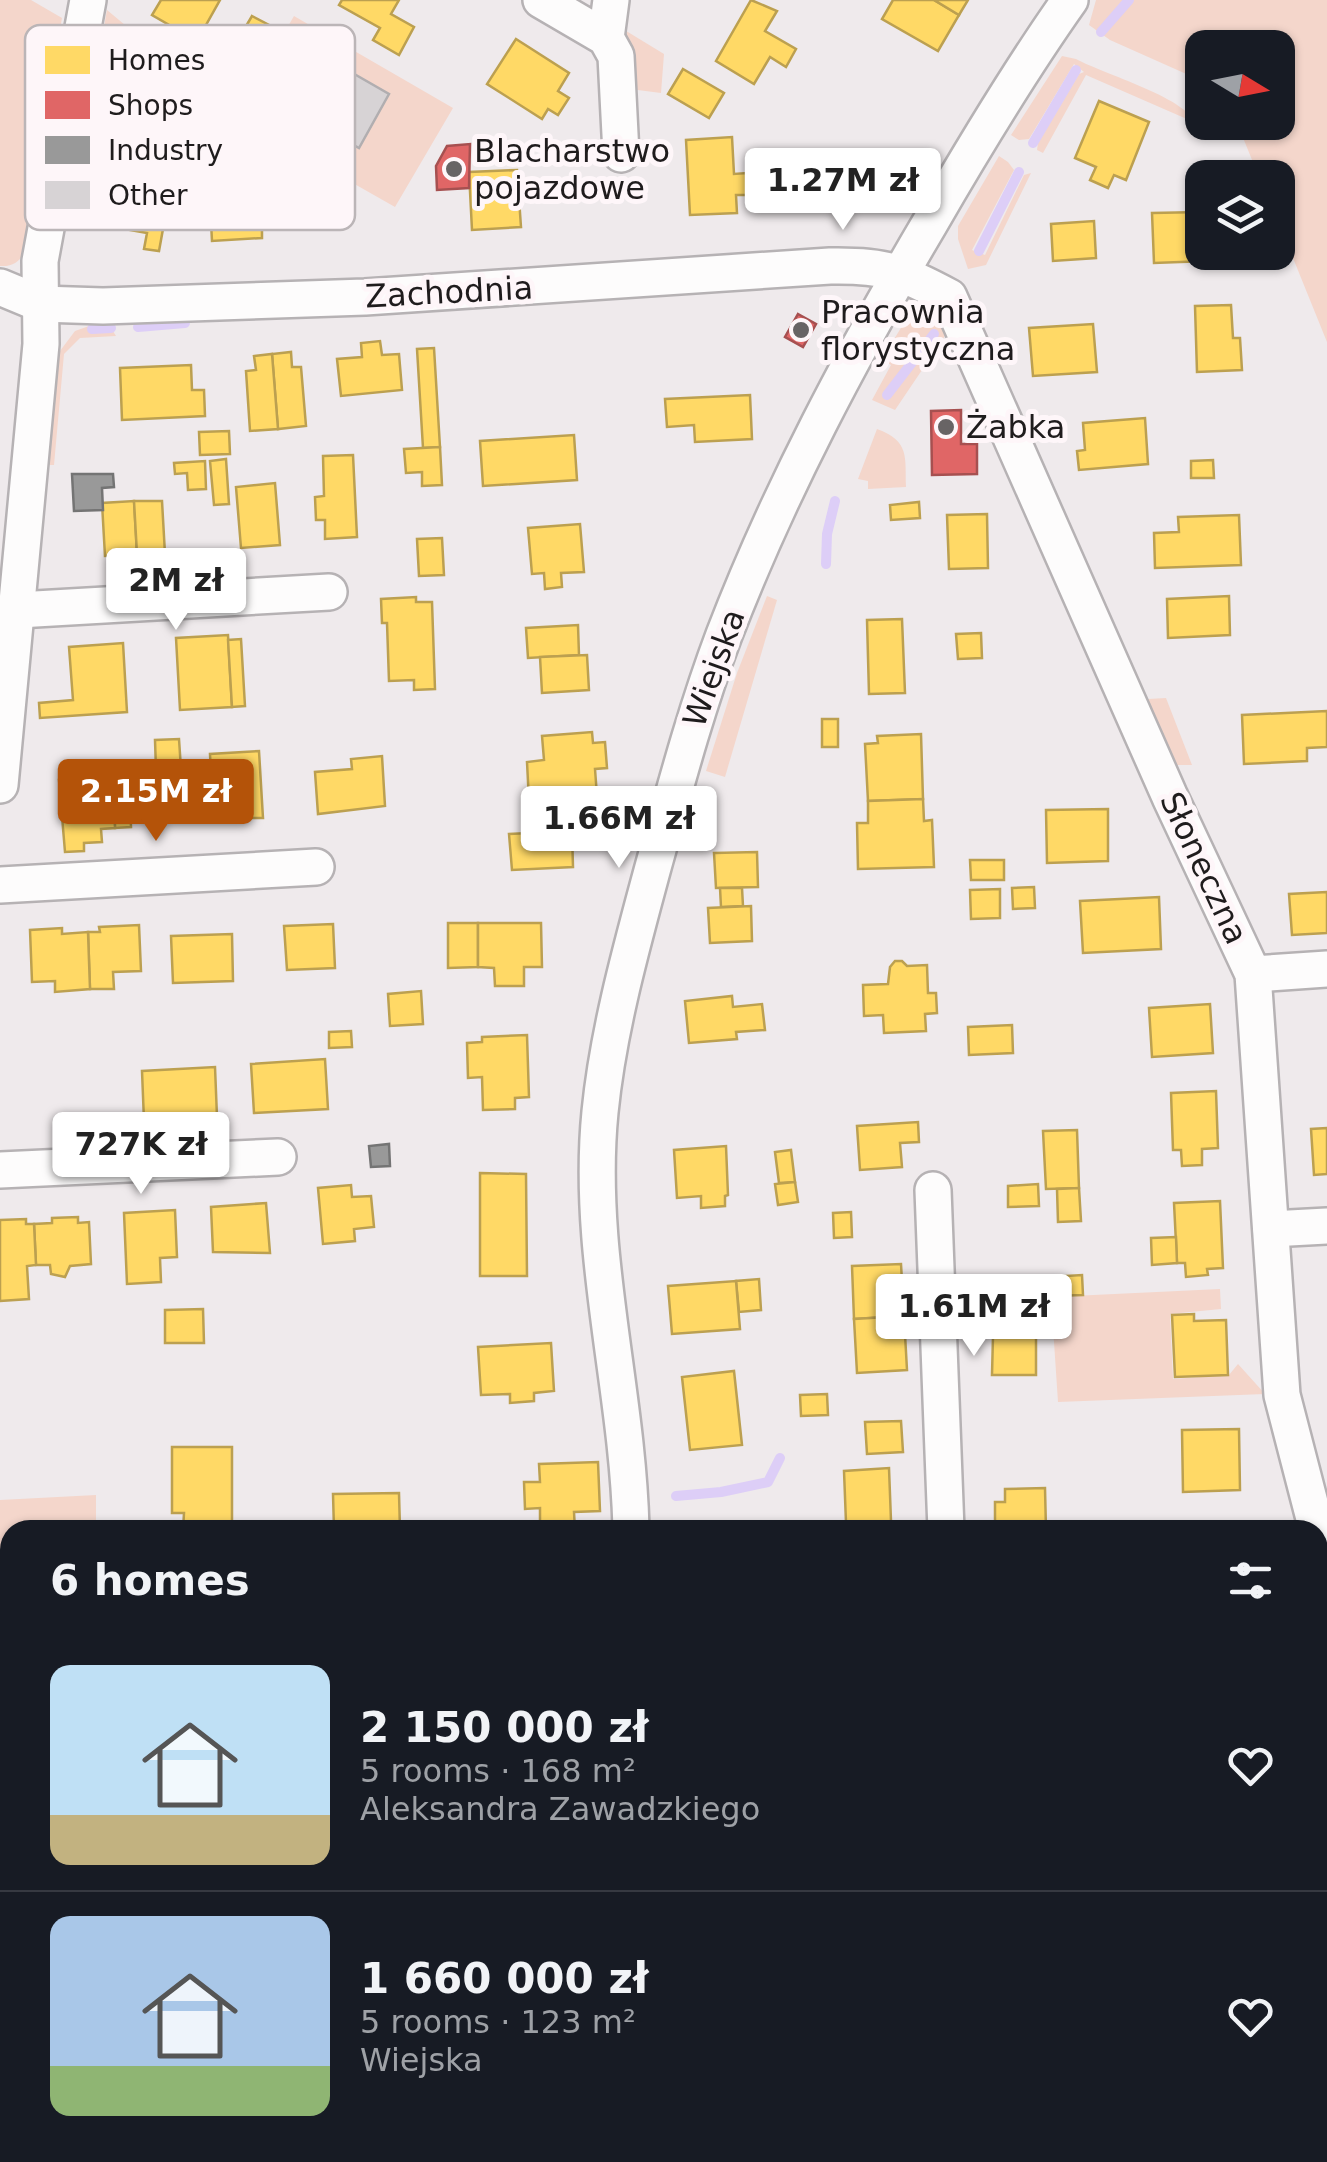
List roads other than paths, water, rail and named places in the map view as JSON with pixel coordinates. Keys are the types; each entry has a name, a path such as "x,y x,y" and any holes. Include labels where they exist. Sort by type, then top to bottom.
{"street":[{"path":"83,25 88,0"},
{"path":"541,0 606,38 616,56 621,154"},
{"path":"606,38 612,0"},
{"name":"Wiejska","path":"631,1520 629,1470 601,1264 600,1110 620,1002 684,757 724,636 800,464 901,272 982,133 1070,0"},
{"path":"0,785 18,610 11,561 42,344 40,261 46,230"},
{"name":"Zachodnia","path":"0,287 41,304 103,306 365,297 830,266 875,266 901,272"},
{"name":"Słoneczna","path":"901,272 949,297 1170,797 1253,974 1282,1395 1314,1520"},
{"path":"18,610 329,592"},
{"path":"0,886 316,867"},
{"path":"1253,974 1327,970"},
{"path":"0,1170 278,1156"},
{"path":"933,1190 946,1520"},
{"path":"1271,1228 1327,1226"}],"waterway":[{"path":"1101,32 1129,0"},
{"path":"1033,143 1076,70"},
{"path":"979,251 1019,172"},
{"path":"138,327 185,323"},
{"path":"92,329 111,328"},
{"path":"887,395 934,334"},
{"path":"826,564 827,534 835,501"},
{"path":"676,1496 768,1482 780,1458"}],"place":[{"name":"Blacharstwo pojazdowe","path":"454,169"},
{"name":"Pracownia florystyczna","path":"801,330"},
{"name":"Żabka","path":"946,427"}]}
